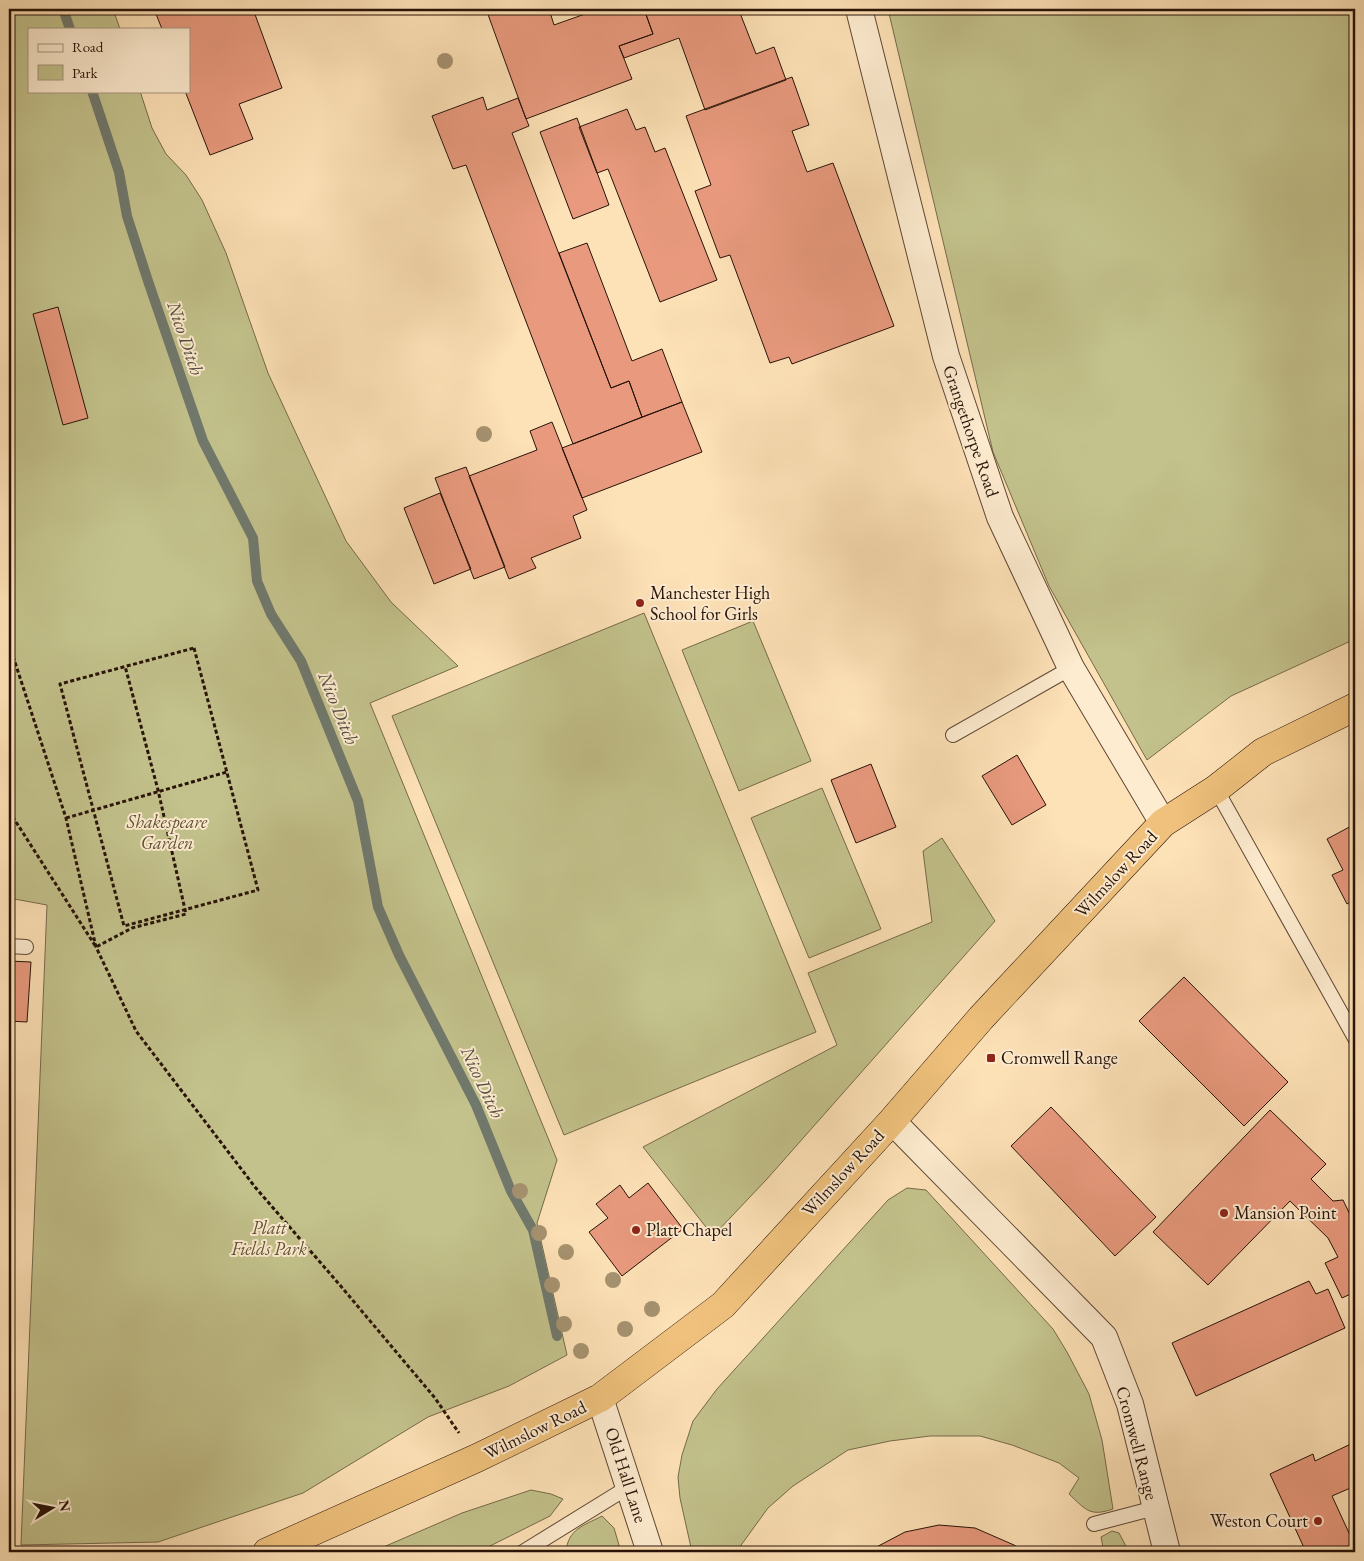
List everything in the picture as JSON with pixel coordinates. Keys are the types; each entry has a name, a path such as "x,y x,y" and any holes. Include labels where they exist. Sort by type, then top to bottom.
{"highway":[{"name":"Wilmslow Road","path":"267,1552 477,1458 600,1398 723,1305 892,1121 981,1018 1163,823 1216,788 1263,752 1355,707"}],"street":[{"name":"Grangethorpe Road","path":"859,9 946,356 1000,517 1072,668 1163,823"},
{"name":"Cromwell Range","path":"892,1121 1104,1336 1130,1404 1166,1552"},
{"name":"Old Hall Lane","path":"600,1398 650,1552"}],"lane":[{"path":"953,735 1072,668"},
{"path":"1216,788 1355,1038"},
{"path":"9,946 26,947"},
{"path":"523,1552 630,1486"},
{"path":"1094,1524 1155,1508"}],"path":[{"path":"9,644 66,818 96,947"},
{"path":"194,648 258,890 124,926 60,684 125,666 194,648"},
{"path":"96,947 132,928 186,914 158,790 125,666"},
{"path":"66,818 158,790 227,772"},
{"path":"9,811 96,947 136,1031 254,1187 435,1398 477,1458"}],"green space":[{"name":"Platt Fields Park","path":"9,9 113,9 120,28 28,28 28,92 140,92 152,128 166,154 186,175 202,200 226,253 268,373 346,541 391,602 458,666 370,703 557,1160 537,1223 567,1355 509,1386 428,1417 303,1493 158,1542 21,1545 47,905 9,898"},
{"path":"888,9 1355,9 1355,639 1231,696 1147,760 1049,586 993,452"},
{"path":"644,613 816,1032 564,1135 392,716"},
{"path":"753,621 811,761 739,791 682,650"},
{"path":"822,788 881,929 809,958 751,818"},
{"path":"942,838 995,921 767,1179 713,1236 643,1147 837,1045 808,973 932,922 923,851"},
{"path":"907,1188 926,1190 1053,1329 1089,1394 1102,1440 1113,1509 1093,1512 1084,1508 1069,1494 1079,1478 1059,1463 1012,1445 980,1436 930,1436 890,1441 848,1450 793,1486 768,1508 739,1548 746,1552 692,1552 680,1498 678,1477 682,1455 693,1421 717,1389 888,1200"},
{"path":"531,1490 551,1494 563,1499 550,1516 478,1552 372,1552 462,1513"},
{"path":"602,1516 614,1528 621,1552 566,1552 567,1544 573,1533"},
{"path":"1112,1531 1119,1533 1129,1552 1104,1552 1101,1537"}],"building":[{"path":"154,9 253,9 282,88 239,104 253,139 210,155 185,92 190,92 190,28 162,28"},
{"path":"486,9 549,9 554,25 599,9 644,9 653,34 619,46 632,79 526,119"},
{"path":"644,9 752,9 740,13 756,54 774,47 786,80 705,110 679,38 624,58 619,46 653,34"},
{"path":"792,77 809,125 792,131 807,172 833,163 894,326 792,364 789,357 770,363 730,255 720,258 695,191 711,185 686,116"},
{"path":"483,97 487,110 518,98 529,126 512,133 611,388 629,381 642,417 573,444 466,165 453,169 432,116"},
{"path":"627,109 636,130 645,127 655,152 665,148 717,280 660,302 608,169 597,173 579,127"},
{"path":"577,118 609,205 573,219 540,132"},
{"path":"587,243 632,361 662,349 682,402 642,417 629,381 611,388 559,253"},
{"path":"58,307 88,418 63,425 33,314"},
{"path":"682,402 702,452 582,498 562,448"},
{"path":"552,422 587,510 573,516 581,538 531,558 536,568 509,579 469,476 537,450 530,431"},
{"path":"466,467 505,567 474,579 435,478"},
{"path":"440,493 471,569 434,584 404,508"},
{"path":"1017,755 1046,805 1012,825 982,776"},
{"path":"871,764 896,827 856,843 831,780"},
{"path":"1355,824 1355,899 1347,904 1332,875 1343,870 1327,839"},
{"path":"9,961 31,962 27,1022 9,1021"},
{"path":"1184,977 1288,1082 1244,1126 1139,1021"},
{"path":"1051,1107 1156,1217 1115,1256 1011,1146"},
{"name":"Mansion Point","path":"1270,1110 1326,1164 1311,1179 1333,1201 1343,1200 1355,1225 1355,1292 1342,1298 1325,1263 1338,1257 1328,1238 1290,1201 1208,1285 1153,1232"},
{"name":"Platt Chapel","path":"648,1183 683,1229 622,1276 589,1232 608,1218 596,1204 620,1185 629,1198"},
{"path":"1309,1281 1316,1294 1328,1289 1345,1328 1196,1396 1172,1343"},
{"name":"Weston Court","path":"1355,1442 1355,1486 1332,1496 1355,1546 1355,1552 1306,1552 1270,1474 1313,1454 1315,1461"},
{"path":"939,1525 975,1528 1014,1545 1025,1552 867,1552 905,1532"}],"waterway":[{"name":"Nico Ditch","path":"63,9 70,28"},
{"name":"Nico Ditch","path":"92,92 119,172 127,216 203,441 253,538 257,581 271,614 301,661 358,801 378,907 399,955 476,1105 511,1191 533,1230 557,1336"}],"place":[{"name":"Manchester High School for Girls","path":"640,603"},
{"name":"Cromwell Range","path":"991,1058"},
{"name":"Mansion Point","path":"1224,1213"},
{"name":"Platt Chapel","path":"636,1230"},
{"name":"Weston Court","path":"1318,1521"}],"park label":[{"name":"Shakespeare Garden","path":"167,832"}]}
